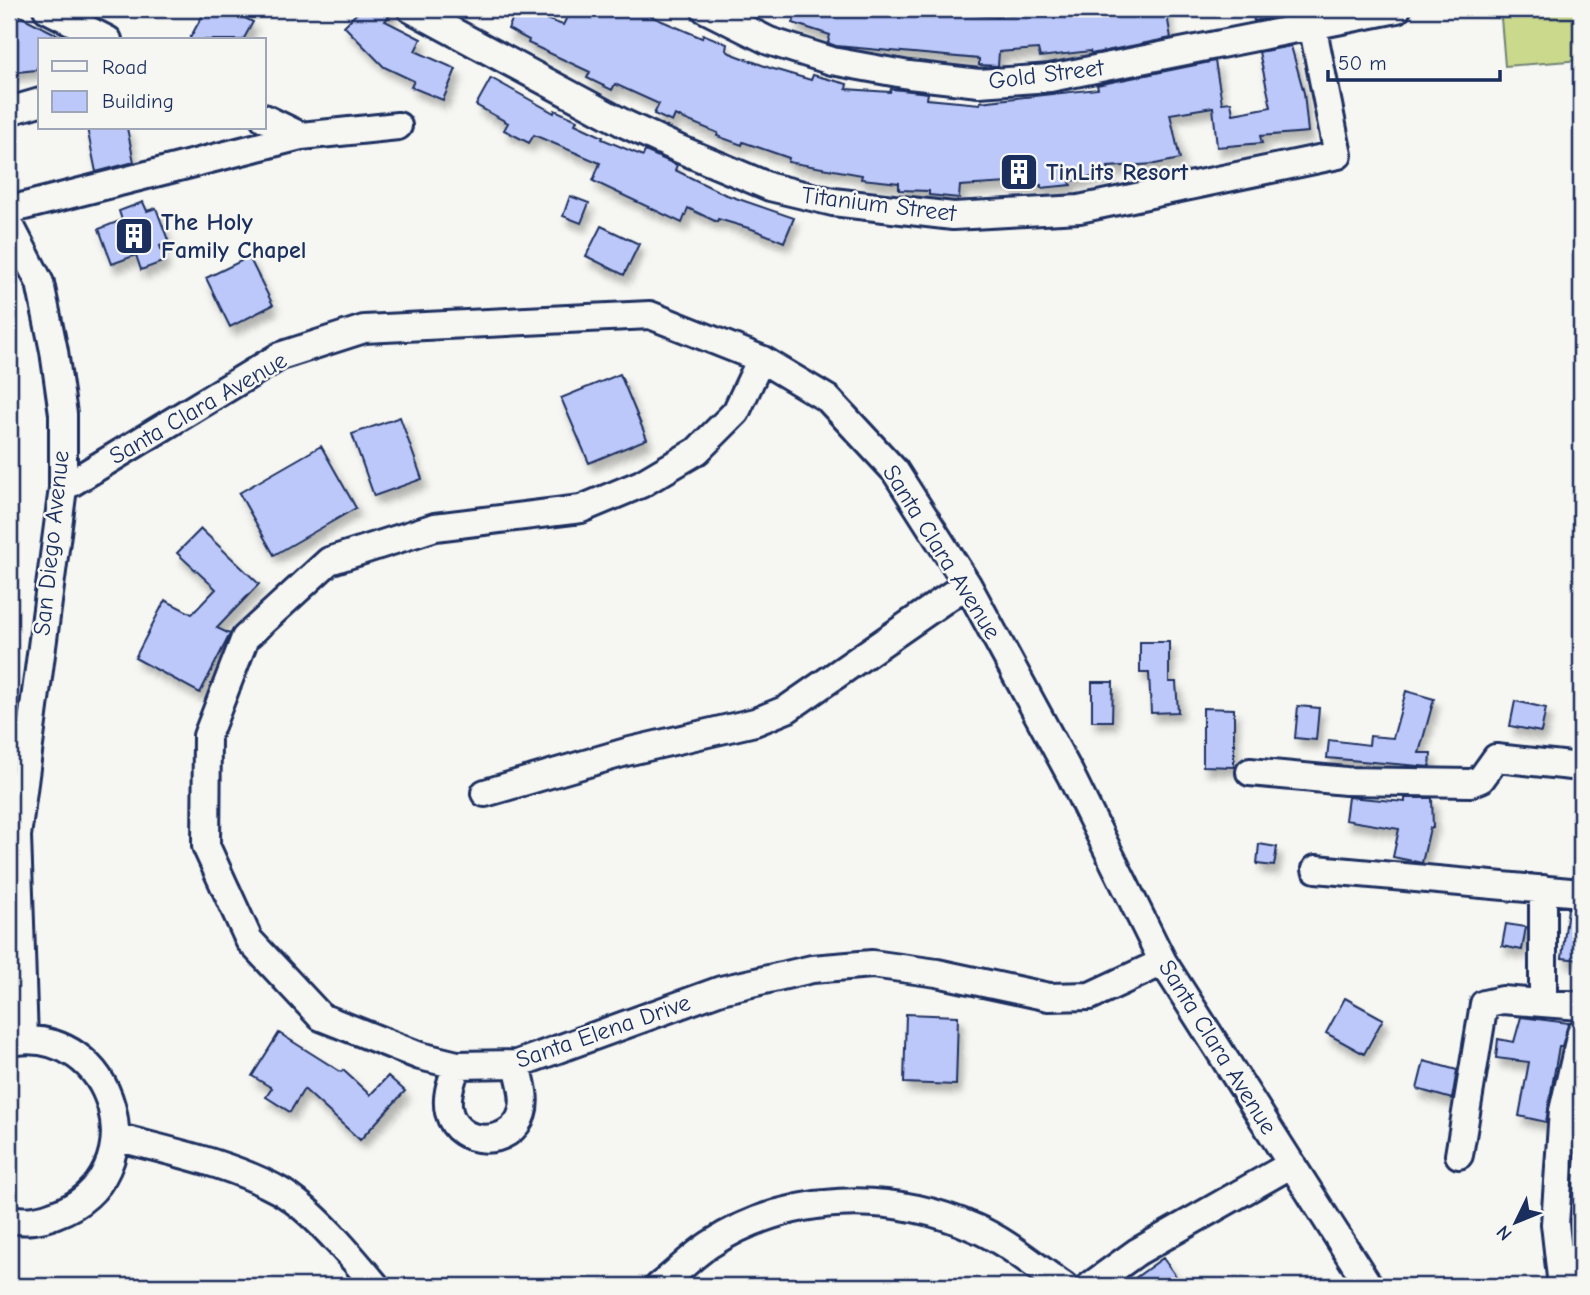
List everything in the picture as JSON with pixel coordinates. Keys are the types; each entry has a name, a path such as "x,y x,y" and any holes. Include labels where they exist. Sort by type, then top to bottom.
{"street":[{"path":"47,9 80,34 99,38"},
{"name":"Titanium Street","path":"411,9 625,124 770,187 833,202 953,216 1079,209 1338,155 1311,17"},
{"name":"Gold Street","path":"705,9 769,41 832,61 909,75 979,83 1050,78 1311,17 1396,9"},
{"path":"9,111 38,103"},
{"path":"266,119 301,136"},
{"path":"9,210 301,136 398,126"},
{"name":"San Diego Avenue","path":"9,223 40,283 63,414 63,488 15,807 13,836 16,1041"},
{"name":"Santa Clara Avenue","path":"63,488 280,356 364,329 650,315 761,359 828,399 895,471 967,584 1070,774 1163,962 1369,1286"},
{"name":"Santa Elena Drive","path":"761,359 736,412 697,451 641,484 581,509 435,527 329,561 245,638 206,736 206,846 249,940 321,1017 420,1056 457,1065 517,1064 721,990 812,969 872,964 937,973 1049,997 1090,996 1163,962"},
{"path":"485,793 626,752 755,722 787,709 967,584"},
{"path":"1250,772 1346,781 1471,783 1481,779 1496,758 1581,767"},
{"path":"1316,869 1581,893"},
{"path":"1543,889 1543,1003"},
{"path":"1459,1155 1484,1004 1502,1000 1581,1006"},
{"path":"1562,1286 1555,1224 1563,1111 1581,1033"},
{"path":"9,1219 44,1219 71,1209 94,1190 109,1166 116,1137 113,1107 101,1080 80,1058 53,1044 16,1041"},
{"path":"457,1065 450,1083 449,1112 453,1123 477,1139 487,1139 510,1131 523,1112 517,1064"},
{"path":"116,1137 222,1166 282,1192 339,1242 376,1286"},
{"path":"1090,1286 1137,1252 1292,1164"},
{"path":"659,1286 708,1245 759,1219 808,1205 842,1203 907,1205 976,1228 1064,1286"}],"green space":[{"path":"1581,11 1581,60 1505,66 1501,18"}],"building":[{"path":"206,9 227,9 253,22 244,38 190,38"},
{"path":"361,9 395,9 385,21 421,39 415,51 456,69 443,100 411,87 414,81 384,67 344,26"},
{"path":"517,9 563,25 571,9 651,9 648,15 702,38 703,34 727,44 726,50 730,53 811,80 813,75 847,84 846,89 890,92 891,89 902,90 928,93 927,99 980,104 1098,89 1097,85 1215,61 1222,103 1231,102 1233,114 1271,107 1259,52 1291,46 1304,93 1308,132 1260,136 1262,143 1217,147 1213,107 1170,114 1180,159 1155,164 1108,167 1110,174 1070,181 1071,185 1041,188 1041,185 1008,187 1008,183 960,186 959,198 929,195 929,191 899,190 899,183 861,179 862,175 788,162 789,158 717,136 718,133 675,115 672,122 654,114 659,104 615,84 612,90 587,78 590,72 528,43 529,40 508,29"},
{"path":"798,9 912,9 997,17 1077,9 1166,9 1171,38 1091,54 1090,51 1040,57 1038,49 999,52 998,66 979,65 979,59 836,46 828,43 830,35 793,23"},
{"path":"1252,9 1283,9 1285,15 1254,21"},
{"path":"14,13 64,38 38,38 36,70 9,73 9,23"},
{"path":"491,78 554,113 555,110 577,120 575,124 603,137 602,139 643,156 645,151 677,165 675,170 724,194 794,218 784,242 752,229 718,219 717,222 688,208 682,223 593,181 600,163 534,135 529,143 504,130 508,123 476,105"},
{"path":"87,130 127,130 134,162 96,172"},
{"path":"570,196 589,203 581,223 563,216"},
{"name":"The Holy Family Chapel","path":"143,202 147,211 156,208 169,243 160,246 165,261 141,270 136,255 112,264 99,229 122,220 119,211"},
{"path":"601,226 639,244 624,275 586,256"},
{"path":"249,257 273,305 230,327 206,278"},
{"path":"620,374 647,439 589,463 561,398"},
{"path":"400,417 422,479 374,496 352,434"},
{"path":"321,446 356,508 274,555 239,493"},
{"path":"201,529 259,584 217,628 230,634 200,693 135,658 165,600 192,614 216,589 177,553"},
{"path":"1140,642 1169,642 1169,682 1176,682 1178,712 1151,713 1149,673 1140,673"},
{"path":"1092,682 1113,682 1112,721 1092,721"},
{"path":"1406,691 1434,699 1419,753 1431,753 1430,767 1327,758 1329,740 1369,745 1370,736 1393,738"},
{"path":"1515,701 1546,708 1541,732 1510,726"},
{"path":"1298,706 1319,708 1316,740 1295,738"},
{"path":"1203,708 1234,709 1234,767 1203,766"},
{"path":"1348,797 1405,802 1405,798 1432,798 1433,828 1430,828 1422,863 1393,857 1399,829 1345,820"},
{"path":"1259,844 1277,847 1274,866 1257,864"},
{"path":"1568,908 1581,908 1581,960 1562,958"},
{"path":"1506,924 1526,927 1522,950 1502,946"},
{"path":"1345,998 1383,1019 1364,1054 1326,1033"},
{"path":"906,1014 958,1016 956,1085 904,1083"},
{"path":"1521,1017 1569,1023 1562,1046 1559,1046 1546,1122 1519,1116 1529,1062 1496,1058 1498,1039 1514,1042"},
{"path":"279,1033 341,1072 343,1070 370,1095 388,1076 405,1091 360,1140 304,1089 290,1112 266,1097 272,1088 252,1076"},
{"path":"1424,1061 1457,1070 1452,1099 1417,1089"},
{"path":"1163,1258 1183,1286 1124,1286"}],"place":[{"name":"TinLits Resort","path":"1019,172"},
{"name":"The Holy Family Chapel","path":"134,236"}]}
